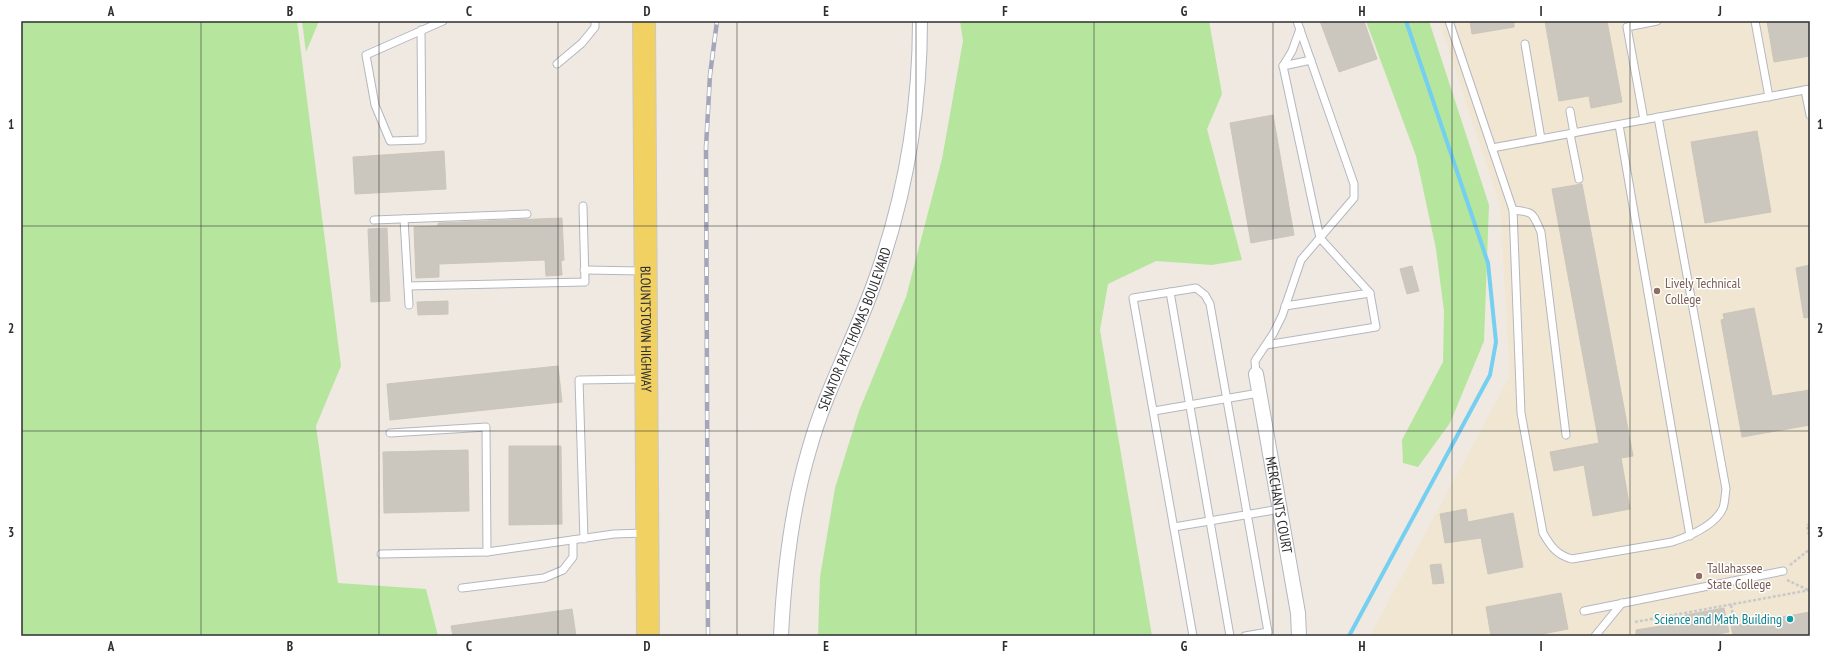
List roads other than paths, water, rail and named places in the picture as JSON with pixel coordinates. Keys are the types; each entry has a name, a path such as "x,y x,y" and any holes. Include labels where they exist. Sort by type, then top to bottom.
{"main road":[{"name":"BLOUNTSTOWN HIGHWAY","path":"644,21 648,636"}],"street":[{"name":"SENATOR PAT THOMAS BOULEVARD","path":"781,636 783,589 790,528 809,450 829,389 874,285 891,234 902,190 916,102 920,21"},
{"name":"MERCHANTS COURT","path":"1256,374 1298,613 1299,636"}],"lane":[{"path":"421,30 422,140 390,141 375,105 366,55 421,30 443,21"},
{"path":"557,64 582,43 595,27 595,21"},
{"path":"1256,374 1255,361 1273,334 1285,306 1301,260 1354,198 1354,184 1297,21"},
{"path":"1449,21 1513,210 1521,413 1543,533 1551,547 1561,556 1572,559 1672,542 1690,536 1712,522 1722,508 1726,489 1658,117"},
{"path":"1644,120 1627,27 1657,21"},
{"path":"1754,21 1768,97"},
{"path":"1266,345 1376,327 1370,292 1320,238 1283,66 1292,51 1300,29"},
{"path":"1525,44 1541,139"},
{"path":"1283,66 1311,60"},
{"path":"1492,148 1808,89 1810,115"},
{"path":"1570,112 1579,180"},
{"path":"1619,125 1690,536"},
{"path":"408,286 585,282 583,206"},
{"path":"1513,210 1529,212 1533,215 1541,232 1566,435"},
{"path":"374,220 527,214"},
{"path":"404,219 409,305"},
{"path":"584,270 645,270"},
{"path":"1193,636 1133,298 1196,288 1205,295 1210,304 1268,632 1245,636"},
{"path":"1170,292 1230,636"},
{"path":"1285,306 1370,292"},
{"path":"584,539 579,380 646,379"},
{"path":"1154,412 1259,393"},
{"path":"390,434 486,427 487,552"},
{"path":"1174,527 1280,509"},
{"path":"381,554 487,552 614,534 647,533"},
{"path":"462,588 544,578 563,570 573,557 573,540"},
{"path":"1584,611 1783,571"},
{"path":"1595,636 1622,603"}],"waterway":[{"path":"1349,636 1490,375 1496,342 1488,263 1406,21"}],"railway":[{"path":"708,636 706,147 710,75 717,21"}],"place":[{"name":"Lively Technical College","path":"1657,291"},
{"name":"Tallahassee State College","path":"1699,576"},
{"name":"Science and Math Building","path":"1790,619"}]}
